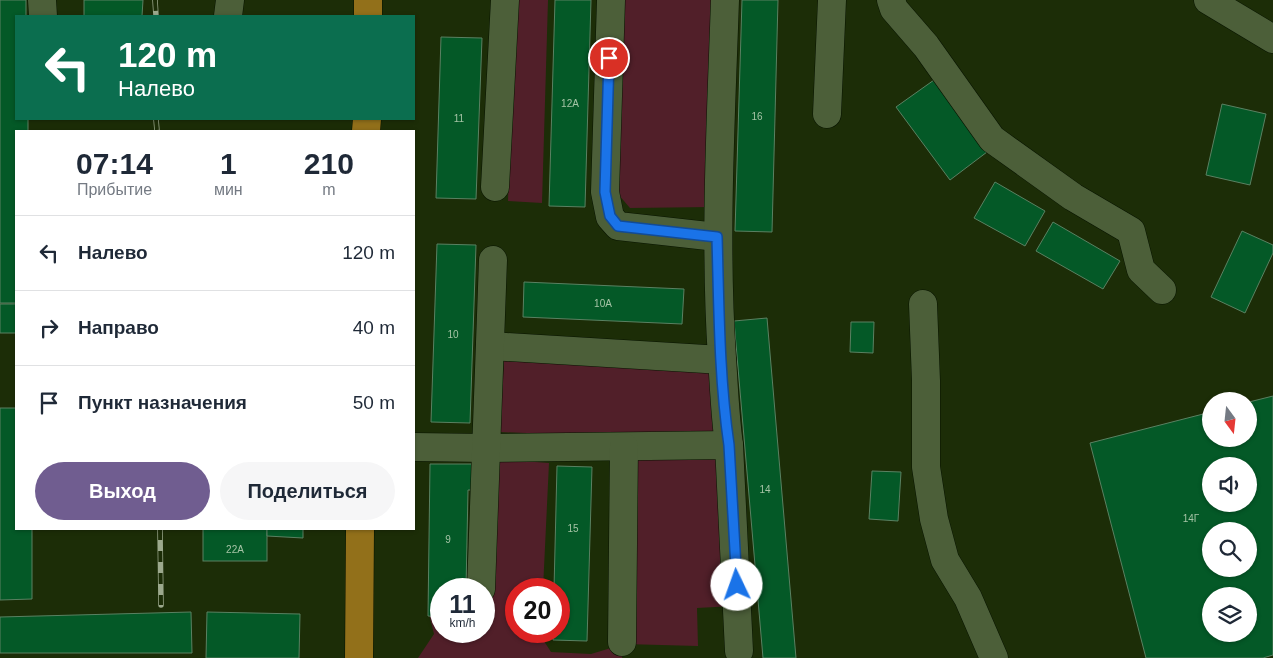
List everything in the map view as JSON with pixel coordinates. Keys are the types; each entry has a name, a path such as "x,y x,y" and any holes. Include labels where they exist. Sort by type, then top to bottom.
{"main road":[{"path":"368,0 368,15"},
{"path":"359,658 360,530"}],"lane":[{"path":"42,0 43,15"},
{"path":"228,15 230,0"},
{"path":"495,187 505,0"},
{"path":"611,0 605,192 610,216 618,226 717,237"},
{"path":"725,0 717,237 722,360 729,445 739,651"},
{"path":"827,114 832,0"},
{"path":"891,0 894,9 926,46 992,139 1073,197 1131,231 1142,270 1162,290"},
{"path":"1208,0 1273,39"},
{"path":"481,578 493,260"},
{"path":"923,304 926,382 926,466 934,519 945,560 968,598 994,658"},
{"path":"490,346 722,360"},
{"path":"415,447 729,445"},
{"path":"622,642 624,447"}],"shaded area":[{"path":"515,0 548,0 542,203 508,201"},
{"path":"625,0 718,0 712,207 630,208 618,194"},
{"path":"504,361 710,371 718,434 625,437 500,432"},
{"path":"627,454 719,459 734,606 697,608 698,646 624,644"},
{"path":"492,459 549,463 544,578 505,578 505,643 545,643 551,652 591,654 624,644 622,658 418,658 430,640 430,643 495,643 495,578 485,578"}],"building":[{"path":"0,0 26,0 26,15 15,15 15,120 28,120 28,130 15,130 15,303 0,303"},
{"path":"84,0 143,0 142,15 84,15"},
{"path":"555,0 591,0 585,207 549,206"},
{"path":"742,0 778,0 772,232 735,231"},
{"path":"441,37 482,38 476,199 436,198"},
{"path":"934,80 987,152 950,180 896,107"},
{"path":"1222,104 1266,114 1250,185 1206,175"},
{"path":"995,182 1045,211 1025,246 974,218"},
{"path":"1053,222 1120,261 1103,289 1036,251"},
{"path":"1242,231 1273,245 1273,253 1245,313 1211,297"},
{"path":"437,244 476,245 470,423 431,422"},
{"path":"524,282 684,289 682,324 523,317"},
{"path":"0,304 15,304 15,333 0,333"},
{"path":"767,318 796,658 763,658 734,321"},
{"path":"851,322 874,322 873,353 850,352"},
{"path":"1273,396 1273,655 1263,658 1146,658 1090,443 1202,414 1202,448 1258,448 1258,400"},
{"path":"0,408 15,408 15,530 32,530 32,599 0,600"},
{"path":"430,464 475,464 474,490 468,490 466,578 430,578 430,616 428,616"},
{"path":"557,466 592,467 587,641 570,640 570,578 554,578"},
{"path":"872,471 901,472 898,521 869,519"},
{"path":"203,530 267,530 267,561 203,561"},
{"path":"267,530 303,530 303,538 267,536"},
{"path":"191,612 192,653 0,653 0,617"},
{"path":"207,612 300,614 299,658 206,658"}],"railway":[{"path":"155,0 156,15"},
{"path":"156,120 157,130"},
{"path":"160,530 161,605"}],"route":[{"path":"609,58 605,192 610,216 618,226 717,237 720,326 737,585"}]}
